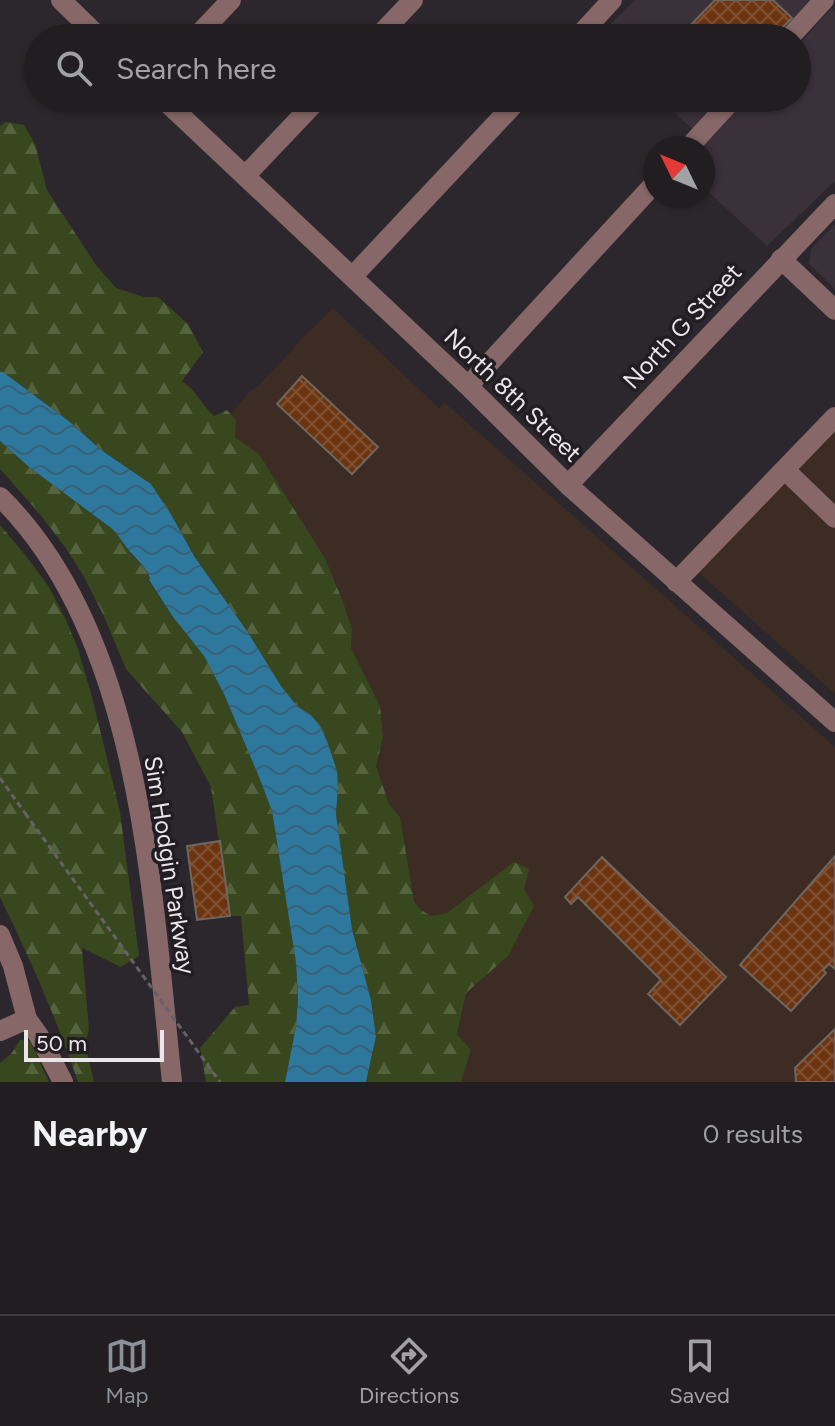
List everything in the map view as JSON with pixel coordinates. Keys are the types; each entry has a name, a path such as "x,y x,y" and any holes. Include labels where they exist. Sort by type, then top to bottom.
{"street":[{"path":"61,0 86,24"},
{"path":"208,24 231,0"},
{"path":"390,24 413,0"},
{"path":"590,24 612,0"},
{"path":"802,24 824,0"},
{"name":"North 8th Street","path":"177,112 468,386 568,485 835,722"},
{"path":"245,176 306,112"},
{"path":"352,277 507,112"},
{"path":"699,136 721,112"},
{"path":"468,386 643,196"},
{"name":"North G Street","path":"568,485 835,204"},
{"path":"781,259 835,310"},
{"path":"676,582 835,417"},
{"path":"785,470 835,518"},
{"name":"Sim Hodgin Parkway","path":"0,497 25,524 61,575 88,627 111,694 142,828 172,1082"},
{"path":"0,935 13,966 27,1019 63,1082"},
{"path":"0,1031 27,1019"}],"path":[{"path":"0,778 220,1082"}],"shaded area":[{"path":"635,0 819,0 796,24 611,24"},
{"path":"832,8 835,12 835,181 767,246 715,198 715,136 712,136 735,112 811,112 811,31"},
{"path":"674,112 712,112 694,131"},
{"path":"835,224 835,289 809,264 811,249"},
{"path":"333,308 439,408 445,403 835,747 835,1082 461,1082 471,1050 456,1035 466,993 508,956 476,891 447,913 431,916 414,901 400,817 389,804 376,766 383,737 380,706 351,648 352,629 343,602 325,558 259,454 235,437 236,420 231,414"},
{"path":"835,425 835,694 697,571"}],"green space":[{"path":"5,122 24,125 35,144 47,190 96,265 116,288 144,297 158,297 188,324 203,352 182,381 214,416 227,410 236,420 235,437 259,454 325,558 352,629 351,648 380,706 383,737 376,766 389,804 400,817 414,901 431,916 447,913 514,862 529,869 524,889 534,906 508,956 466,993 457,1034 471,1050 461,1082 366,1082 376,1036 371,1000 352,929 336,814 338,788 327,741 320,726 297,706 281,686 194,556 151,484 101,450 70,422 0,372 0,126"},
{"path":"0,441 29,467 114,531 145,568 149,581 204,656 224,694 272,811 296,963 296,1026 285,1082 206,1082 200,1048 235,1007 249,1005 241,916 230,916 211,787 182,732 126,669 103,614 65,547 0,469"},
{"path":"0,525 49,587 66,620 92,697 120,812 139,956 121,967 82,948 89,1030 85,1044 94,1082 78,1082 42,988 0,897"},
{"path":"20,1040 30,1041 49,1082 0,1082 0,1063"}],"water":[{"path":"0,372 70,422 101,450 151,484 194,556 281,686 297,706 320,726 337,771 336,814 352,929 371,1000 376,1036 366,1082 285,1082 296,1026 296,963 272,811 259,777 224,694 204,656 173,617 149,580 145,568 111,528 29,467 0,441"}],"building":[{"path":"715,0 773,0 792,18 786,24 692,24"},
{"path":"302,376 378,447 352,474 277,404"},
{"path":"220,841 230,916 197,920 187,846"},
{"path":"835,856 835,969 829,964 823,970 826,973 791,1011 740,965"},
{"path":"602,857 726,977 680,1025 648,994 661,980 578,897 571,904 565,897"},
{"path":"835,1029 835,1082 796,1082 795,1068"}]}
